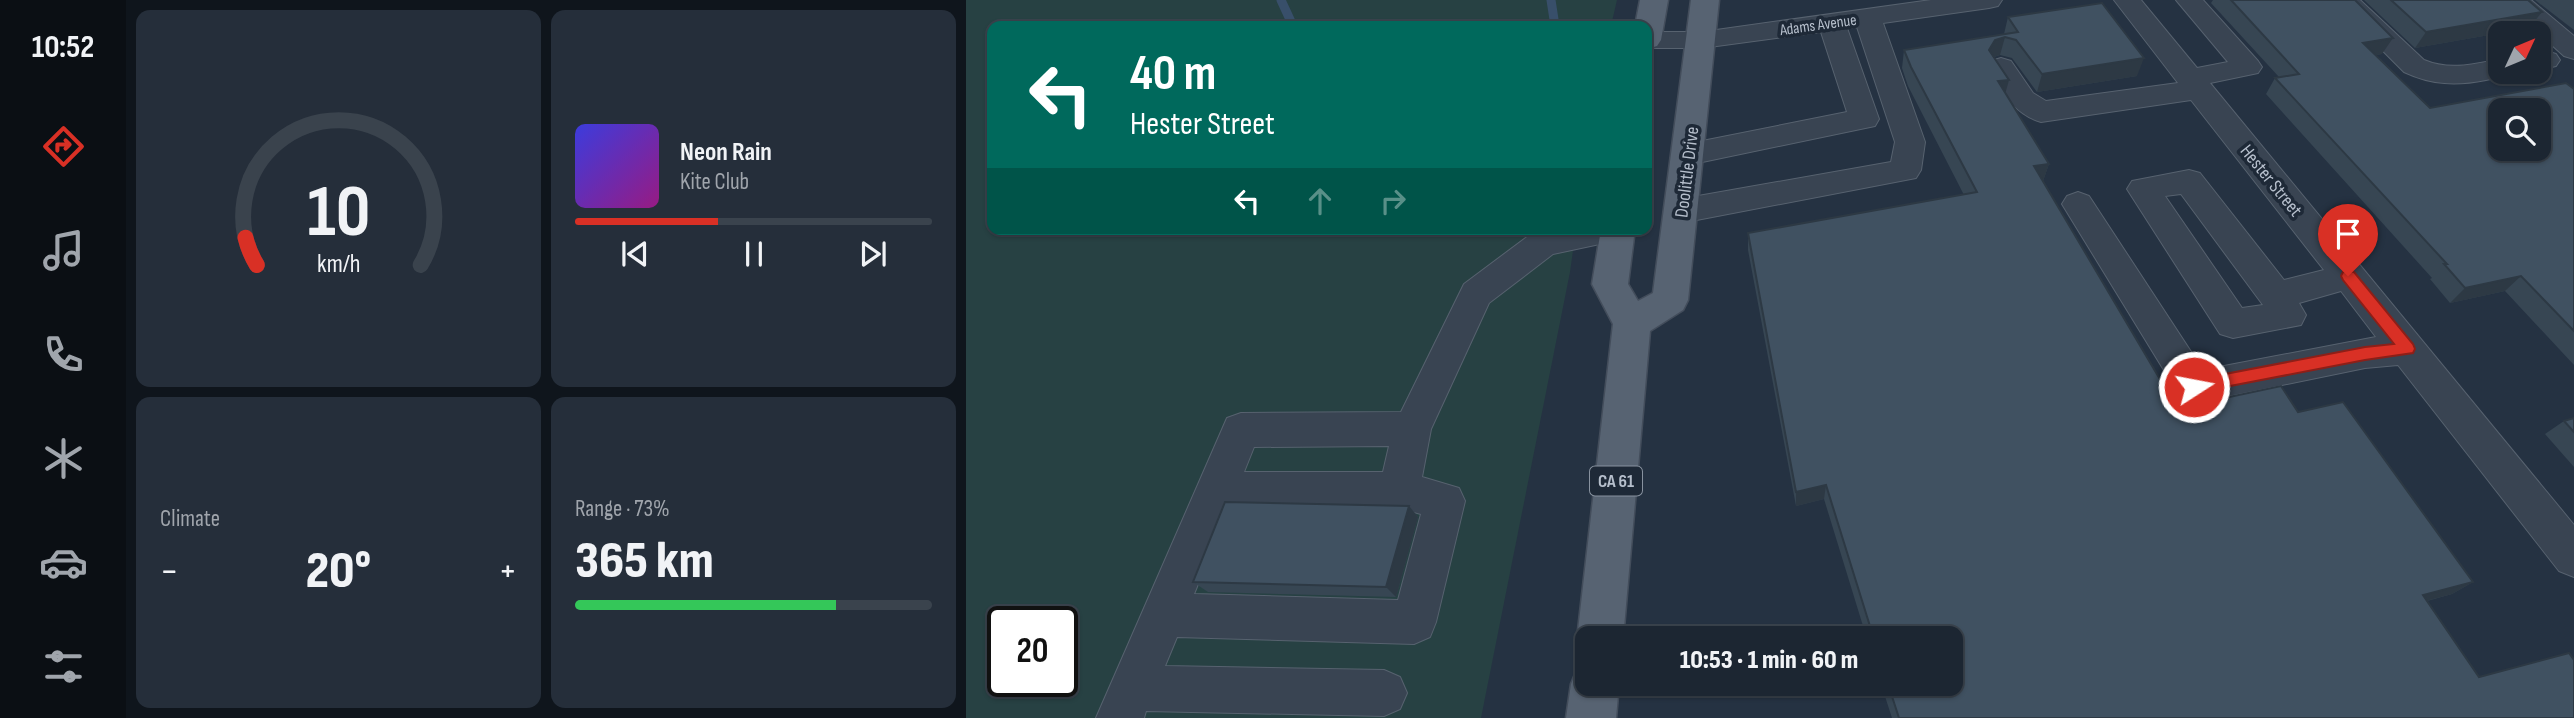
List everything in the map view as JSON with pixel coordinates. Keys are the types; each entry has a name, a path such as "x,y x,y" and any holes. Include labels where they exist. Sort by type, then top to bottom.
{"main road":[{"path":"1650,21 1654,0"},
{"name":"Doolittle Drive","path":"1632,324 1670,300 1705,0"},
{"path":"1616,235 1610,284 1632,324"},
{"name":"CA 61","path":"1601,626 1632,324"},
{"path":"1591,718 1594,696"}],"street":[{"name":"Adams Avenue","path":"1652,40 1702,40 1989,0"},
{"name":"Hester Street","path":"2127,0 2570,547"},
{"path":"2189,0 2248,67 2194,83"},
{"path":"2345,0 2414,66 2424,71 2445,78 2488,70"},
{"path":"2515,0 2574,50"},
{"path":"1681,211 1905,170 1910,142 1867,17"},
{"path":"1688,154 1864,119 1831,22"},
{"path":"2189,181 2276,296 2288,315 2233,324 2143,189 2189,181"},
{"path":"2078,204 2194,387 2365,353 2407,349"},
{"path":"1399,490 1412,429 1476,294 1543,243 1585,235"},
{"path":"2276,296 2348,276"},
{"path":"1384,693 1127,703 1241,429 1412,429"},
{"path":"1164,615 1413,622 1445,501 1399,490 1216,490"}],"lane":[{"path":"2001,67 2023,100 2041,112 2194,83"}],"green space":[{"path":"966,0 1617,0 1612,21 987,21 987,235 1575,235 1481,718 966,718"}],"building":[{"path":"2231,0 2355,0 2393,38 2363,43 2430,108 2566,83 2574,89 2574,331 2521,276 2465,288 2444,264 2447,264 2275,78 2299,74"},
{"path":"2391,0 2528,0 2542,12 2488,21 2426,32"},
{"path":"2102,3 2144,58 2042,74 2016,40 2005,37 1995,40 1989,50 2009,80 1998,81 2049,164 2034,166 2177,408 2281,386 2298,412 2343,402 2473,582 2423,595 2479,677 2569,653 2574,660 2574,718 1899,718 1892,696 1963,696 1963,626 1870,626 1826,485 1796,492 1748,233 1977,192 1904,50 2018,32 2008,17"},
{"path":"2574,418 2574,432 2564,421"},
{"path":"1225,502 1409,506 1386,587 1193,582"}],"waterway":[{"path":"1281,0 1291,21"},
{"path":"1551,0 1554,21"}],"route":[{"path":"2194,387 2365,353 2407,349 2348,276"}]}
